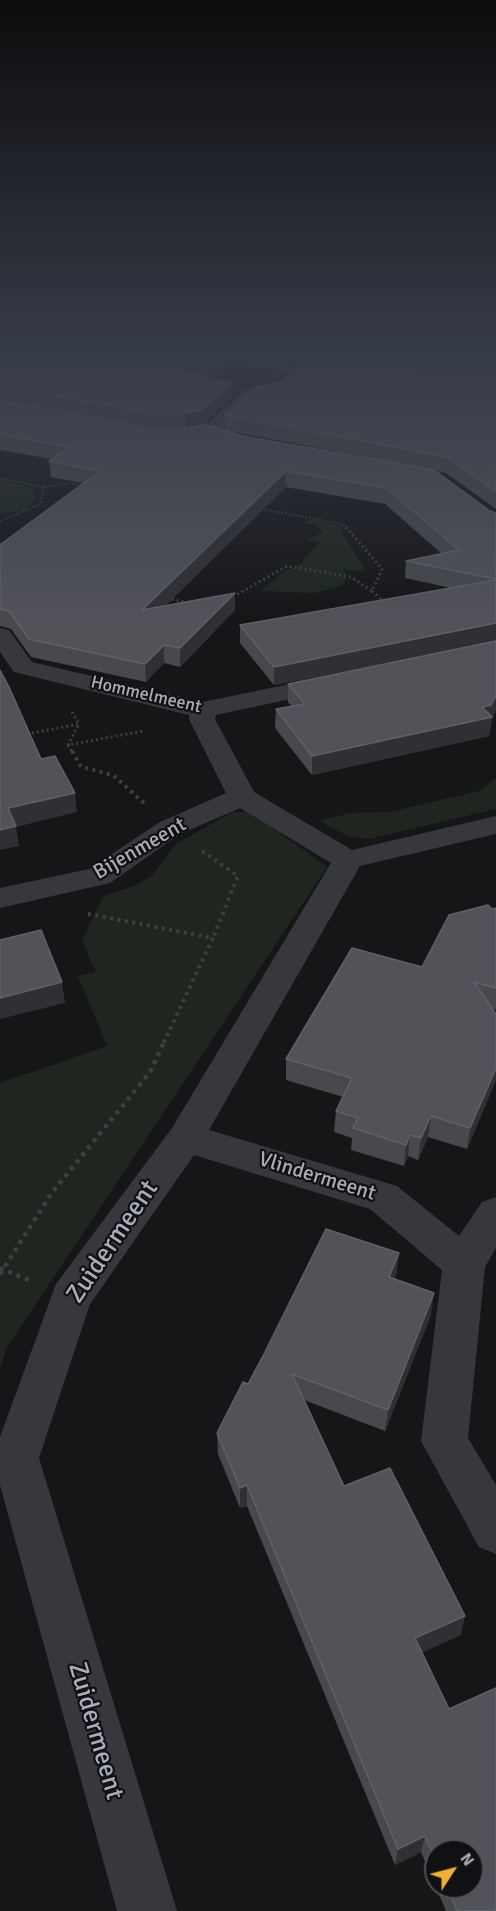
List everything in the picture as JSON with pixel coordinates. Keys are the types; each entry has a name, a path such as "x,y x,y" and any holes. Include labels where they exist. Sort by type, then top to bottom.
{"street":[{"name":"Hommelmeent","path":"0,635 23,667 202,715 352,679"},
{"path":"202,715 242,797 348,860 496,825"},
{"name":"Bijenmeent","path":"0,898 40,891 99,876 170,828 242,797"},
{"name":"Zuidermeent","path":"147,1911 8,1460 71,1297 185,1138 348,860"},
{"name":"Vlindermeent","path":"185,1138 383,1197 464,1264"},
{"path":"496,1213 464,1264 444,1441 496,1530"}],"path":[{"path":"0,477 43,487 70,483 92,487"},
{"path":"0,521 27,512 41,504 43,487"},
{"path":"250,507 343,524 382,569 372,591"},
{"path":"224,602 287,566 351,577 389,606"},
{"path":"157,596 191,603"},
{"path":"68,746 202,715"},
{"path":"23,735 79,724 68,746"},
{"path":"0,1274 51,1194 150,1072 213,938 238,876 170,828 113,775 81,767 68,746"},
{"path":"40,891 68,911 213,938"}],"shaded area":[{"path":"0,480 33,488 36,499 24,510 0,514"},
{"path":"309,519 342,526 343,535 365,568 362,572 343,569 347,579 341,586 314,593 261,591 282,573 305,562 302,561 320,542 306,540 323,532 314,523 303,525"},
{"path":"496,778 496,809 369,839 348,836 319,821 351,813 389,812 479,791"},
{"path":"232,812 246,812 266,823 327,867 6,1349 0,1370 0,1083 107,1046 78,976 96,972 82,941 103,896 136,885 152,875 176,844"}],"building":[{"path":"48,443 283,443 434,470 496,513 496,579 406,561 459,550 386,488 286,471 142,610 235,593 180,648 164,645 145,664 29,639 9,611 0,609 0,545 100,471 49,461 71,447"},
{"path":"375,443 496,443 496,492 448,457"},
{"path":"496,580 496,623 274,667 240,625"},
{"path":"496,641 496,696 491,705 482,707 492,717 312,756 276,709 305,704 288,684"},
{"path":"0,670 41,759 55,756 75,793 8,808 16,826 0,830"},
{"path":"488,905 492,909 496,908 496,988 474,982 496,1014 496,1068 470,1128 431,1116 421,1138 410,1135 406,1145 353,1128 358,1118 336,1111 352,1078 286,1059 352,948 422,967 449,915"},
{"path":"41,930 62,982 0,998 0,940"},
{"path":"326,1229 399,1253 389,1277 434,1293 388,1410 292,1374 344,1486 390,1468 465,1616 415,1638 449,1709 496,1688 496,1911 457,1911 452,1899 484,1899 484,1839 426,1839 425,1836 398,1849 247,1485 240,1488 217,1433 243,1382 248,1384"}]}
